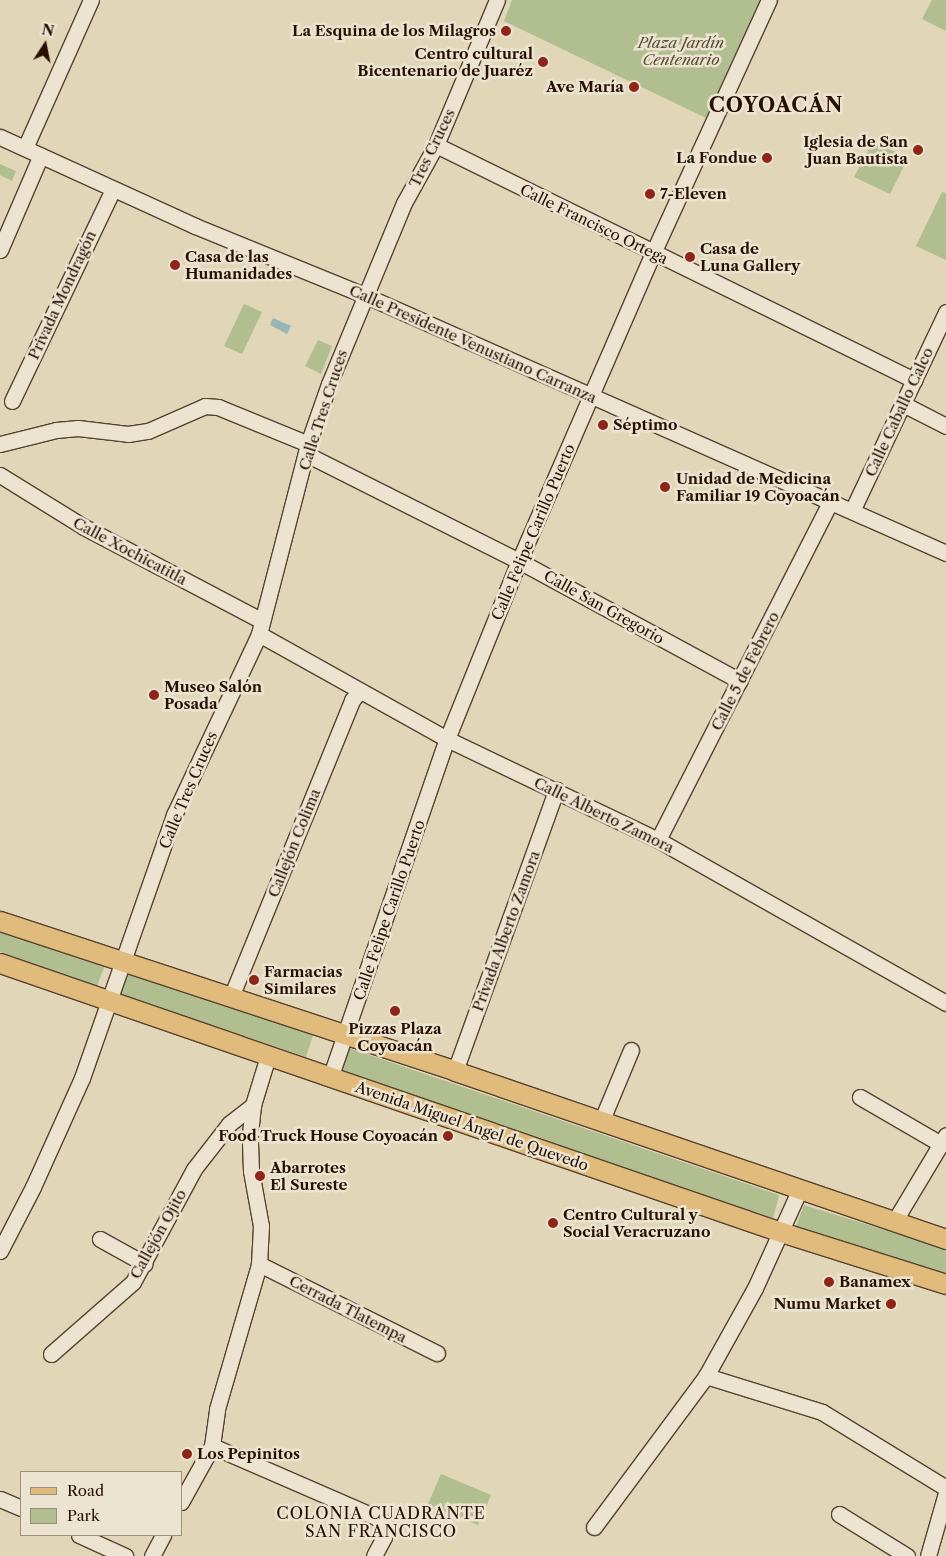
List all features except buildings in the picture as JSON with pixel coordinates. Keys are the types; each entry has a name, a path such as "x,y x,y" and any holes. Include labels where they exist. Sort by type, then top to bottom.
{"main road":[{"path":"0,921 455,1071 799,1192 946,1239"},
{"name":"Avenida Miguel Ángel de Quevedo","path":"0,963 781,1232 946,1284"}],"street":[{"path":"25,148 91,0"},
{"name":"Tres Cruces","path":"364,295 404,203 436,145 498,0"},
{"name":"Calle Felipe Carillo Puerto","path":"330,1078 448,738 520,561 653,253 769,0"},
{"name":"Calle Presidente Venustiano Carranza","path":"0,137 195,226 364,295 946,553"},
{"name":"Calle Francisco Ortega","path":"436,145 914,380"},
{"path":"0,250 41,155"},
{"name":"Privada Mondragón","path":"12,401 113,188"},
{"name":"Calle Tres Cruces","path":"0,1251 33,1187 82,1078 174,815 261,628 307,449 364,295"},
{"name":"Calle Caballo Calco","path":"852,511 946,312"},
{"path":"903,404 946,426"},
{"name":"Calle San Gregorio","path":"0,444 78,428 128,434 148,431 205,406 218,407 307,449 520,561 740,681"},
{"name":"Calle Xochicatitla","path":"0,475 84,527 261,628"},
{"name":"Calle 5 de Febrero","path":"658,840 831,501"},
{"name":"Calle Alberto Zamora","path":"261,628 360,691 448,738 658,840 946,1003"},
{"name":"Callejón Colima","path":"232,998 352,700 360,691"},
{"name":"Privada Alberto Zamora","path":"455,1071 556,790"},
{"path":"601,1122 631,1050"},
{"path":"182,1500 212,1446 217,1409 259,1264 261,1226 251,1170 253,1105 268,1056"},
{"path":"860,1097 943,1140 894,1222"},
{"name":"Callejón Ojito","path":"51,1354 133,1282 145,1264 194,1169 229,1124 253,1105"},
{"path":"594,1527 706,1376 755,1288 799,1192"},
{"path":"100,1239 145,1264"},
{"name":"Cerrada Tlatempa","path":"259,1264 437,1354"},
{"path":"706,1376 822,1412 946,1488"},
{"path":"212,1446 380,1519 386,1526 384,1537 374,1556"},
{"path":"928,1556 946,1493"},
{"path":"0,1499 20,1508"},
{"path":"839,1514 907,1556"},
{"path":"80,1536 125,1556"},
{"path":"152,1556 162,1536"}],"green space":[{"name":"Plaza Jardín Centenario","path":"512,0 760,0 706,118 504,21"},
{"path":"932,0 946,0 946,31 922,19"},
{"path":"873,141 908,158 890,194 854,177"},
{"path":"0,164 16,171 12,181 0,175"},
{"path":"942,192 946,193 946,260 916,246"},
{"path":"244,304 262,312 242,354 224,346"},
{"path":"318,340 332,346 321,374 305,366"},
{"path":"0,930 105,965 97,986 0,952"},
{"path":"126,972 313,1035 306,1057 116,993"},
{"path":"349,1048 779,1195 773,1219 341,1071"},
{"path":"804,1205 946,1249 946,1274 796,1226"},
{"path":"441,1474 491,1495 478,1525 428,1504"}],"water":[{"path":"273,318 291,326 287,334 270,325"}],"place":[{"name":"La Esquina de los Milagros","path":"506,31"},
{"name":"Centro cultural Bicentenario de Juaréz","path":"543,62"},
{"name":"Ave María","path":"634,87"},
{"name":"Iglesia de San Juan Bautista","path":"918,150"},
{"name":"La Fondue","path":"767,158"},
{"name":"7-Eleven","path":"650,194"},
{"name":"Casa de Luna Gallery","path":"690,257"},
{"name":"Casa de las Humanidades","path":"175,265"},
{"name":"Séptimo","path":"603,425"},
{"name":"Unidad de Medicina Familiar 19 Coyoacán","path":"665,487"},
{"name":"Museo Salón Posada","path":"154,695"},
{"name":"Farmacias Similares","path":"254,980"},
{"name":"Pizzas Plaza Coyoacán","path":"395,1011"},
{"name":"Food Truck House Coyoacán","path":"448,1136"},
{"name":"Abarrotes El Sureste","path":"260,1176"},
{"name":"Centro Cultural y Social Veracruzano","path":"553,1223"},
{"name":"Banamex","path":"829,1282"},
{"name":"Numu Market","path":"891,1304"},
{"name":"Los Pepinitos","path":"187,1454"}],"district":[{"name":"COYOACÁN","path":"776,105"},
{"name":"COLONIA CUADRANTE SAN FRANCISCO","path":"381,1522"}]}
